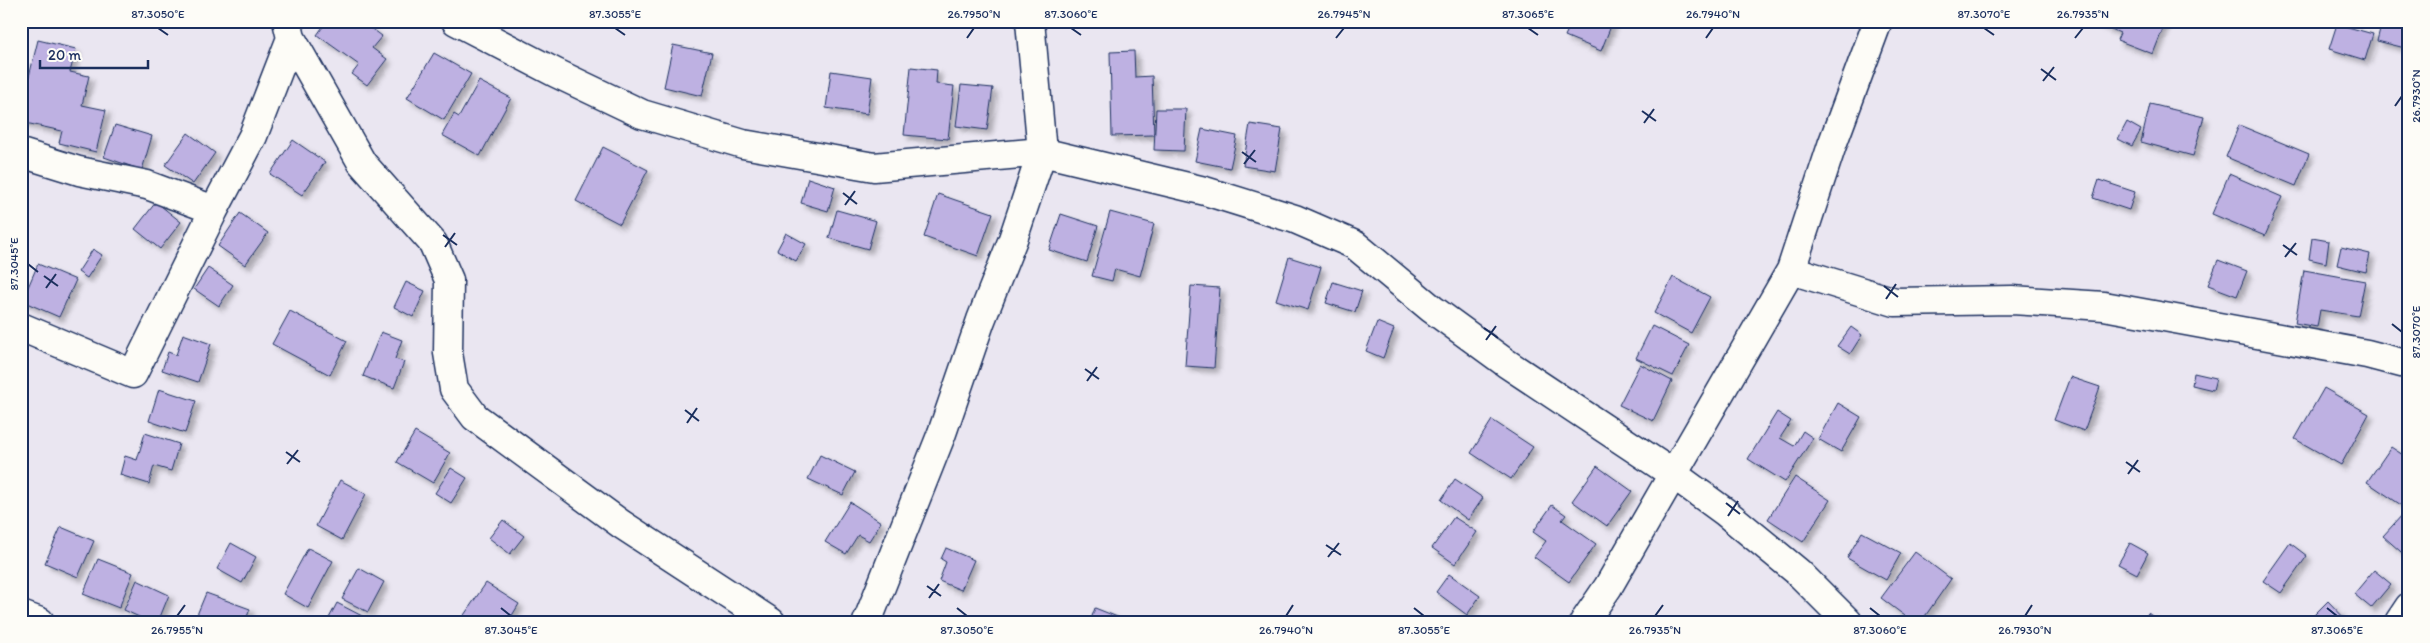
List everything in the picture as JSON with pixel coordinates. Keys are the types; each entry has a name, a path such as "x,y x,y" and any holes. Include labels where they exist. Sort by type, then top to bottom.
{"street":[{"path":"456,21 556,74 642,114 743,144 874,167 1042,152 1205,190 1294,219 1355,245 1432,309 1506,363 1673,474 1725,512 1798,572 1848,622"},
{"path":"867,622 942,433 981,320 1013,239 1042,152 1030,21"},
{"path":"1584,622 1608,587 1791,270 1832,145 1878,21"},
{"path":"21,327 133,374 214,210 253,136 289,30"},
{"path":"289,30 362,163 432,243 449,280 448,353 454,389 475,417 621,524 771,622"},
{"path":"21,153 79,170 147,185 214,210"},
{"path":"1791,270 1895,302 2012,300 2104,306 2367,354 2409,365"},
{"path":"2399,622 2409,607"},
{"path":"21,615 40,622"}],"building":[{"path":"327,21 362,21 382,36 372,48 387,59 367,85 352,74 359,65 317,35"},
{"path":"1572,21 1613,21 1601,51 1565,36"},
{"path":"2094,21 2166,21 2153,54 2117,40 2120,33"},
{"path":"2382,21 2409,21 2409,49 2377,41"},
{"path":"2337,24 2373,34 2365,60 2329,49"},
{"path":"38,40 76,49 70,72 89,76 82,105 106,110 96,152 59,143 62,131 21,122 21,109"},
{"path":"673,45 712,53 702,96 664,87"},
{"path":"1134,51 1135,77 1152,76 1154,135 1112,136 1110,52"},
{"path":"434,53 471,74 444,120 407,98"},
{"path":"911,67 937,70 936,84 954,86 948,139 904,135"},
{"path":"831,71 872,77 867,114 826,108"},
{"path":"479,81 511,98 480,156 442,135 454,114 459,117"},
{"path":"961,85 993,88 987,130 956,126"},
{"path":"2150,104 2204,117 2193,156 2141,142"},
{"path":"1156,109 1186,109 1184,151 1154,150"},
{"path":"2127,122 2141,130 2132,146 2118,139"},
{"path":"1250,124 1282,129 1275,171 1243,166"},
{"path":"115,125 152,136 142,170 104,157"},
{"path":"2239,125 2309,154 2296,186 2226,157"},
{"path":"1202,129 1237,136 1230,168 1195,161"},
{"path":"188,133 215,153 193,184 165,165"},
{"path":"293,140 325,162 302,195 270,174"},
{"path":"603,147 648,170 620,224 576,201"},
{"path":"2229,174 2282,197 2265,236 2212,214"},
{"path":"808,178 835,187 828,211 801,203"},
{"path":"2099,180 2135,192 2129,210 2093,198"},
{"path":"938,194 993,213 978,256 924,237"},
{"path":"156,202 181,222 160,249 135,229"},
{"path":"837,210 876,221 868,249 829,238"},
{"path":"1110,212 1154,224 1140,276 1115,269 1112,281 1092,276"},
{"path":"240,213 268,233 245,265 218,246"},
{"path":"1061,214 1098,226 1087,262 1049,250"},
{"path":"786,233 806,244 796,261 777,250"},
{"path":"2312,238 2329,241 2326,263 2309,259"},
{"path":"2341,247 2370,254 2366,272 2337,265"},
{"path":"93,249 102,255 87,278 78,272"},
{"path":"1289,257 1321,267 1308,310 1276,300"},
{"path":"2218,260 2247,271 2237,296 2208,285"},
{"path":"38,264 76,280 59,317 22,301"},
{"path":"208,268 233,285 219,306 194,289"},
{"path":"2304,270 2365,281 2358,316 2320,310 2317,327 2295,323"},
{"path":"1673,277 1710,297 1691,333 1654,313"},
{"path":"406,282 425,291 413,317 394,307"},
{"path":"1333,282 1362,291 1355,312 1326,303"},
{"path":"1191,286 1220,288 1214,368 1185,366"},
{"path":"290,311 347,341 330,375 272,344"},
{"path":"1377,322 1394,329 1383,358 1366,351"},
{"path":"1652,326 1689,345 1673,376 1636,358"},
{"path":"1851,327 1862,335 1850,354 1837,346"},
{"path":"381,332 402,340 395,359 404,362 394,388 363,376"},
{"path":"183,334 211,344 198,382 162,370 168,352 176,355"},
{"path":"1640,364 1672,381 1653,421 1619,405"},
{"path":"2194,373 2216,378 2213,390 2192,385"},
{"path":"2070,377 2100,387 2084,431 2054,420"},
{"path":"2324,388 2369,414 2341,465 2295,439"},
{"path":"159,389 196,401 185,433 149,421"},
{"path":"1838,403 1861,417 1841,452 1818,439"},
{"path":"1777,412 1791,421 1780,438 1794,446 1803,431 1813,438 1785,482 1748,459"},
{"path":"1492,420 1533,447 1511,479 1471,453"},
{"path":"415,432 450,453 433,483 397,462"},
{"path":"145,433 179,444 171,471 154,466 149,484 120,475 125,456 137,460"},
{"path":"2391,447 2409,459 2407,509 2367,482"},
{"path":"820,455 855,472 843,495 808,479"},
{"path":"1597,466 1632,491 1607,526 1572,501"},
{"path":"451,468 467,478 451,503 435,493"},
{"path":"1795,477 1830,500 1803,542 1768,519"},
{"path":"1455,479 1483,498 1468,520 1441,500"},
{"path":"340,480 366,494 342,540 316,526"},
{"path":"850,502 881,522 869,541 858,535 846,554 825,542"},
{"path":"1552,505 1566,515 1562,520 1596,544 1569,582 1534,557 1546,541 1533,532"},
{"path":"2403,514 2409,519 2409,559 2383,536"},
{"path":"1454,517 1477,532 1455,564 1432,548"},
{"path":"503,520 524,536 510,554 489,538"},
{"path":"61,527 94,541 78,577 45,563"},
{"path":"1862,532 1901,553 1886,580 1847,558"},
{"path":"231,543 256,557 242,583 217,569"},
{"path":"2130,543 2148,553 2137,574 2118,564"},
{"path":"2290,543 2307,556 2281,593 2263,581"},
{"path":"308,548 333,561 308,608 283,594"},
{"path":"946,548 974,560 961,590 939,581 946,562 941,559"},
{"path":"1915,552 1951,579 1921,622 1913,622 1881,598"},
{"path":"98,559 133,573 119,608 83,594"},
{"path":"359,568 384,582 368,612 342,599"},
{"path":"2374,570 2391,584 2371,608 2354,594"},
{"path":"1449,574 1480,596 1467,615 1436,592"},
{"path":"137,580 169,595 158,622 150,622 124,610"},
{"path":"486,583 519,604 508,622 468,622 462,618"},
{"path":"206,593 250,609 245,622 194,622"},
{"path":"2328,601 2348,622 2307,622"},
{"path":"337,603 364,617 361,622 327,622"},
{"path":"1095,608 1130,622 1090,622"},
{"path":"2148,613 2160,622 2142,622"}]}
